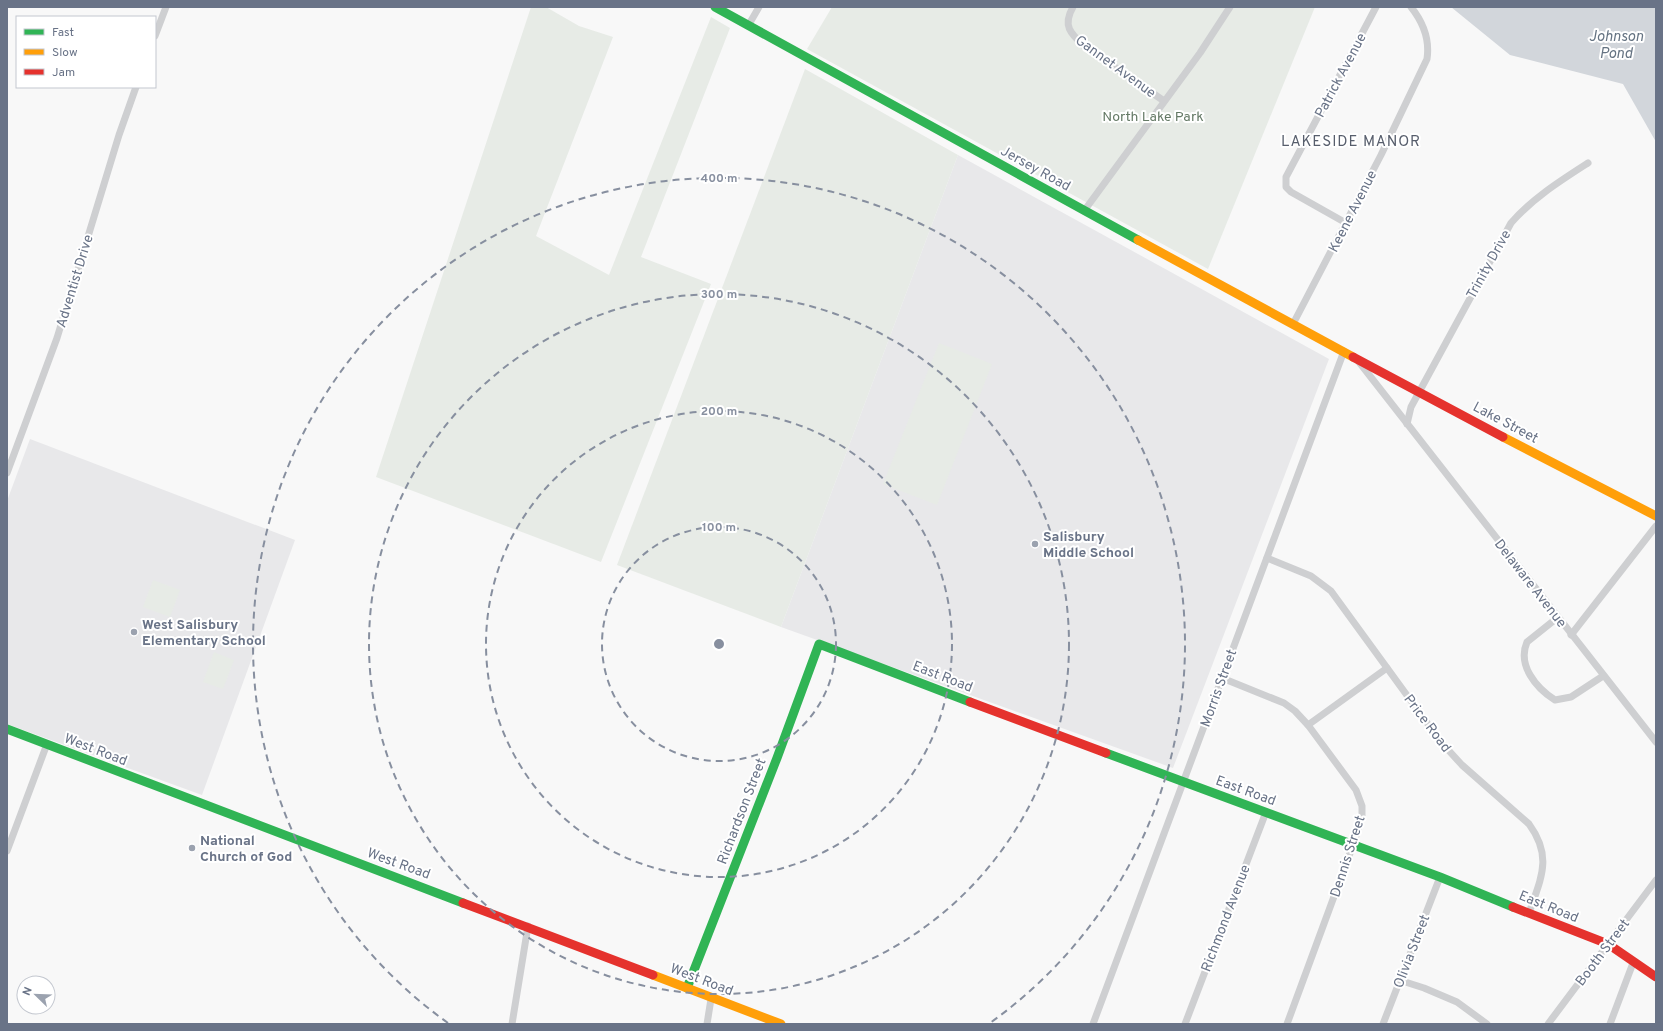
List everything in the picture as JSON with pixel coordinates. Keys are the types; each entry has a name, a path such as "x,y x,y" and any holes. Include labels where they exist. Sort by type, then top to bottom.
{"street":[{"path":"156,33 166,7"},
{"name":"Jersey Road","path":"715,7 1084,211 1344,351"},
{"path":"748,26 760,7"},
{"name":"Gannet Avenue","path":"1073,7 1068,19 1069,31 1075,38 1084,46 1164,101"},
{"path":"1084,211 1230,7"},
{"name":"Patrick Avenue","path":"1346,223 1305,200 1286,187 1286,177 1376,7"},
{"name":"Keene Avenue","path":"1293,324 1346,223 1427,58 1429,46 1426,33 1412,7"},
{"name":"Adventist Drive","path":"7,473 57,338 119,135 136,88"},
{"name":"Trinity Drive","path":"1420,391 1511,223 1542,193 1588,163"},
{"name":"Lake Street","path":"1344,351 1542,458 1656,516"},
{"name":"Morris Street","path":"1093,1024 1344,351"},
{"name":"Delaware Avenue","path":"1356,358 1656,742"},
{"path":"1407,424 1411,407 1420,391"},
{"path":"1572,635 1656,526"},
{"name":"Price Road","path":"1267,558 1299,570 1323,583 1342,604 1387,668 1450,752 1528,824 1536,835 1543,851 1543,865 1540,880 1529,912"},
{"path":"1558,618 1527,642 1524,648 1523,654 1525,667 1533,679 1548,696 1555,700 1571,697 1603,676"},
{"name":"East Road","path":"819,644 1183,782 1440,877 1529,912 1608,944 1633,963 1656,977"},
{"name":"Richardson Street","path":"687,988 777,758 819,644"},
{"path":"1308,725 1387,668"},
{"name":"Dennis Street","path":"1222,678 1256,690 1284,703 1295,711 1308,725 1356,790 1362,806 1362,817 1353,845 1287,1024"},
{"name":"West Road","path":"7,729 194,802 528,926 687,988 711,999 781,1024"},
{"path":"1651,735 1656,729"},
{"path":"7,850 46,744"},
{"name":"Richmond Avenue","path":"1185,1024 1266,812"},
{"name":"Olivia Street","path":"1383,1024 1440,877"},
{"name":"Booth Street","path":"1548,1024 1656,880"},
{"path":"512,1024 528,926"},
{"path":"1610,1024 1633,963"},
{"path":"1400,980 1457,1002 1487,1024"},
{"path":"707,1024 711,999"}],"shaded area":[{"name":"Salisbury Middle School","path":"958,155 1329,359 1173,768 781,627"},
{"name":"West Salisbury Elementary School","path":"30,439 295,540 202,795 7,724 7,501"}],"green space":[{"path":"531,7 546,7 579,26 613,37 536,236 609,275 711,17 730,28 641,257 711,284 601,562 376,477"},
{"name":"North Lake Park","path":"832,7 1315,7 1208,269 807,49"},
{"path":"805,69 958,155 781,627 617,565"},
{"path":"939,343 992,364 937,505 883,484"},
{"path":"153,580 180,590 170,617 143,607"},
{"path":"214,652 234,660 223,689 203,682"}],"water":[{"name":"Johnson Pond","path":"1451,7 1656,7 1656,142 1623,84 1510,55"}],"traffic: fast":[{"path":"715,7 1138,240"},
{"path":"687,988 777,758 819,644 970,702"},
{"path":"7,729 463,903"},
{"path":"1106,753 1440,877 1513,907"}],"traffic: slow":[{"path":"1138,240 1353,357"},
{"path":"1503,437 1656,516"},
{"path":"653,975 781,1024"}],"traffic: jam":[{"path":"1353,357 1503,437"},
{"path":"970,702 1106,753"},
{"path":"463,903 653,975"},
{"path":"1513,907 1608,944 1656,977"}],"place":[{"name":"Salisbury Middle School","path":"1035,544"},
{"name":"West Salisbury Elementary School","path":"134,632"},
{"name":"National Church of God","path":"192,848"}],"district":[{"name":"LAKESIDE MANOR","path":"1351,141"}]}
